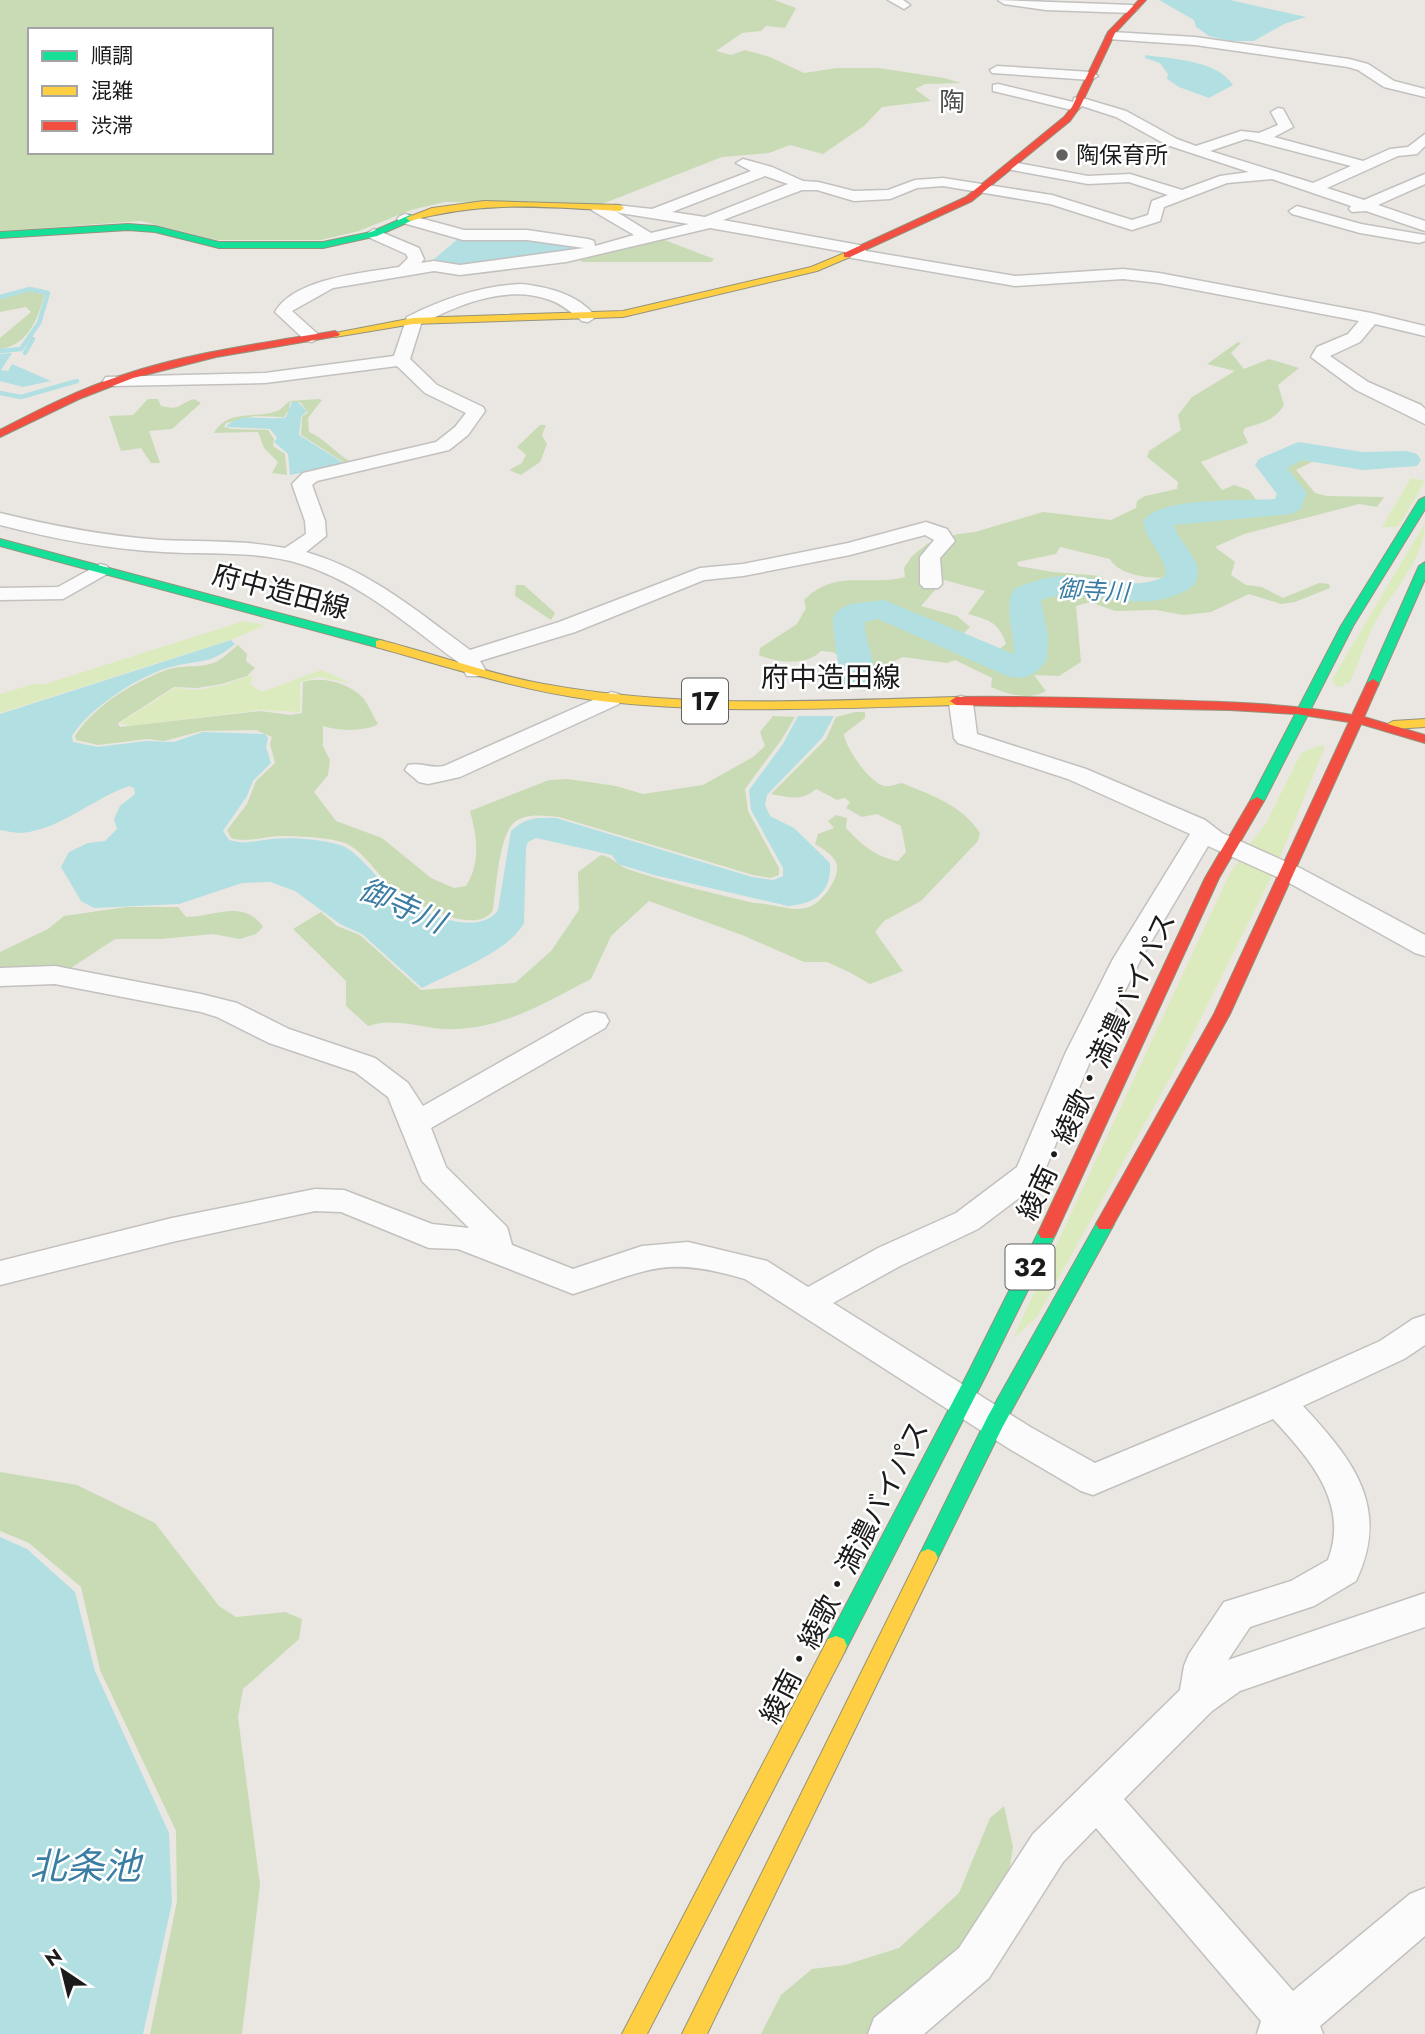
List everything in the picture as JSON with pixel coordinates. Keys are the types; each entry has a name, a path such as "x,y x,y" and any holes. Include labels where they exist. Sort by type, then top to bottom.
{"main road":[{"path":"0,435 53,406 112,381 174,363 413,321 588,317 647,309 814,269 970,199 1012,166 1067,119 1112,32 1138,5"},
{"path":"0,235 128,227 155,229 219,246 323,245 374,234 405,219 436,209 479,204 620,208"},
{"name":"綾南・綾歌・満濃バイパス","path":"634,2034 962,1402 1081,1164 1212,878 1233,846 1317,681 1425,500"},
{"name":"府中造田線","path":"0,542 471,664 543,688 611,699 867,705 1042,701 1303,712 1393,725 1425,739"},
{"name":"32","path":"694,2034 995,1422 1222,1014 1425,566"},
{"path":"1393,725 1425,723"}],"street":[{"path":"1004,0 1138,5"},
{"path":"1112,36 1195,41 1349,63 1363,67 1389,84 1425,93"},
{"path":"997,70 1091,76"},
{"path":"998,88 1121,114 1172,142 1196,151 1314,187 1425,226"},
{"path":"1260,138 1286,127 1278,112"},
{"path":"1196,151 1246,134 1363,166"},
{"path":"1314,187 1395,152 1418,153 1425,138"},
{"path":"743,163 767,170 800,185 818,186 854,196 890,194 925,183 943,182 1052,200 1132,225 1155,218 1157,204 1226,179 1272,175"},
{"path":"1012,166 1088,180 1130,178 1182,195"},
{"path":"654,214 767,170"},
{"path":"1153,186 1173,179"},
{"path":"1335,216 1365,206 1424,179"},
{"path":"312,337 283,312 287,305 328,284 434,266 460,270 552,259 710,222 723,214 800,185"},
{"path":"1023,214 1052,200"},
{"path":"598,208 648,235"},
{"path":"620,208 710,222 1015,281 1123,274 1159,278 1371,318 1425,331"},
{"path":"1297,211 1393,235 1425,239"},
{"path":"405,219 463,235 527,235 581,244 610,244 648,235"},
{"path":"374,234 413,251 416,259 404,271"},
{"path":"1388,252 1393,235"},
{"path":"401,360 413,321 474,297 516,288 558,296 588,317"},
{"path":"1371,318 1353,338 1323,351 1320,358 1362,386 1414,409 1425,418"},
{"path":"112,381 264,378 401,360"},
{"path":"288,555 316,536 315,521 302,484 310,477 442,446 453,439 472,418 476,411 431,389 401,360"},
{"path":"0,519 104,541 165,546 253,548 309,559 344,573 471,664 700,573 743,570 850,549 926,528 940,533 945,541 930,557 931,584"},
{"path":"0,594 63,593 100,570"},
{"path":"417,770 428,777 451,772 611,699"},
{"path":"961,703 966,738 1077,774 1196,825 1203,834 1233,846 1370,914 1425,947"},
{"path":"809,1304 826,1291 889,1257 967,1221 1029,1174 1080,1052 1128,959 1203,834"},
{"path":"0,977 55,975 227,1010 279,1036 365,1065 398,1090 415,1124 433,1173 496,1235 497,1252"},
{"path":"415,1124 595,1021"},
{"path":"0,1273 172,1230 315,1200 344,1201 429,1236 461,1237 573,1282 627,1261 668,1253 717,1259 756,1270 962,1402 1093,1480 1278,1402 1392,1350 1425,1328"},
{"path":"1198,1698 1203,1666 1237,1614 1301,1594 1343,1570 1354,1537 1348,1494 1320,1447 1278,1402"},
{"path":"890,2034 974,1963 1048,1848 1198,1698 1228,1678 1425,1611"},
{"path":"1097,1798 1289,2030 1425,1909"}],"green space":[{"path":"0,0 774,0 796,8 785,28 766,26 761,31 742,33 716,51 731,55 745,50 770,57 804,73 837,68 879,68 961,83 925,84 915,89 931,101 882,107 864,126 823,154 790,145 769,153 722,157 602,204 445,202 411,210 359,231 321,240 217,240 141,221 0,231"},
{"path":"662,239 714,259 711,262 582,262 577,257"},
{"path":"21,290 39,290 45,293 39,312 25,336 0,349 0,338 31,312 26,307 0,312 0,299"},
{"path":"1238,342 1241,343 1231,353 1244,369 1269,359 1299,368 1278,385 1284,405 1280,410 1268,420 1245,428 1243,432 1248,443 1201,462 1222,490 1234,485 1249,490 1262,508 1172,513 1159,516 1153,522 1154,532 1173,556 1180,574 1152,578 1131,574 1110,559 1060,547 1056,554 1017,562 1018,566 1101,576 1104,580 1103,589 1062,584 1021,594 1020,609 1027,658 1016,666 879,608 859,610 844,619 853,657 852,678 843,684 831,685 817,679 822,672 839,664 842,657 832,652 821,651 808,659 792,662 759,655 760,648 797,624 806,608 804,600 816,590 840,581 892,580 905,577 904,568 912,556 927,544 1043,512 1111,520 1136,508 1137,501 1145,496 1177,489 1178,482 1147,457 1149,451 1181,430 1178,415 1192,397 1235,371 1207,364","holes":["944,580 985,591 968,614 996,626 1006,644 998,650 970,638 964,633 970,627 957,616 921,606"]},
{"path":"148,399 158,399 161,406 173,408 194,399 201,403 172,429 149,431 160,463 151,463 141,448 121,451 109,416 133,415"},
{"path":"322,400 308,418 309,432 326,442 351,464 348,465 301,435 302,417 308,412 300,402 290,402 284,417 255,416 226,423 224,427 268,430 274,439 273,446 285,454 287,475 272,473 278,462 264,448 258,432 214,433 220,425 234,418 277,411 290,401"},
{"path":"540,425 546,425 542,435 547,444 540,462 521,475 509,470 522,463 526,455 517,447"},
{"path":"1301,453 1312,453 1318,459 1296,470 1315,493 1327,496 1384,497 1377,507 1359,504 1244,534 1215,547 1235,562 1231,575 1246,585 1262,587 1283,598 1319,583 1329,584 1330,588 1295,602 1281,604 1249,594 1211,612 1184,615 1156,610 1115,611 1090,602 1076,606 1081,662 1059,676 1034,675 1046,691 1033,696 1011,694 991,687 992,678 955,660 947,663 903,657 883,667 894,684 878,690 851,689 860,680 860,657 853,623 860,613 883,613 1005,668 1017,670 1028,667 1035,661 1030,596 1045,590 1067,587 1134,598 1155,595 1174,588 1187,576 1181,556 1163,533 1161,523 1175,515 1284,510 1293,504 1296,493 1273,466"},
{"path":"1411,478 1425,481 1398,527 1382,527"},
{"path":"1425,523 1420,549 1369,634 1349,684 1335,686 1335,682 1331,681"},
{"path":"516,585 524,585 555,613 551,620 515,596"},
{"path":"244,621 265,625 233,639 0,713 0,694 34,684 45,684"},
{"path":"238,645 247,654 246,661 255,668 247,676 197,688 174,687 118,723 120,727 260,711 291,715 302,713 303,682 319,680 344,685 364,699 378,724 351,730 323,726 323,746 330,760 328,775 314,792 336,821 382,838 431,878 454,888 466,886 476,859 476,840 470,811 549,780 568,779 616,786 643,794 703,785 753,757 765,746 760,732 773,716 795,717 745,789 748,811 779,868 779,875 771,878 753,875 559,817 532,816 516,821 506,836 499,862 493,910 485,917 474,920 460,919 431,910 405,896 390,885 355,849 343,842 295,836 249,840 231,838 227,830 247,804 256,781 275,763 270,744 272,737 256,730 202,731 164,741 147,739 98,745 76,740 75,736 93,714 118,694 173,668 216,662"},
{"path":"321,670 350,683 318,677 300,682 300,712 260,710 130,726 120,723 175,688 197,690 224,685 252,675 251,685 262,692"},
{"path":"865,712 865,718 844,734 845,740 859,764 872,779 885,786 902,783 935,797 964,815 980,833 978,841 921,901 884,921 875,932 903,971 870,984 827,962 804,962 742,935 649,901 611,936 591,979 525,1012 472,1028 443,1029 389,1022 368,1026 346,1006 346,981 293,929 321,912 337,926 360,935 421,990 515,983 551,951 579,910 578,872 601,855 630,870 707,892 754,903 802,909 809,907 825,895 834,881 836,862 815,844 818,834 834,828 828,821 836,815 847,818 846,828 875,853 898,861 906,852 901,826 877,814 862,817 846,808 850,802 845,798 837,800 816,789 800,797 771,794 826,739 836,717"},
{"path":"1322,745 1325,747 1277,864 1247,847 1265,825 1301,753"},
{"path":"1243,854 1274,872 1180,1060 1037,1317 1013,1338 1229,875"},
{"path":"126,907 178,907 186,917 237,911 247,913 263,927 256,934 240,939 213,934 161,939 115,939 68,970 0,971 0,952 48,929 64,916"},
{"path":"0,1472 77,1485 155,1523 219,1606 236,1617 285,1612 302,1619 299,1639 243,1689 238,1717 260,1885 242,2034 150,2034 177,1901 176,1831 100,1670 81,1587 29,1543 0,1531"},
{"path":"1004,1806 1013,1847 1005,1898 874,2034 761,2034 781,1995 812,1969 845,1965 899,1948 959,1893 990,1818"}],"water":[{"path":"1159,0 1230,0 1306,17 1284,24 1254,41 1229,41 1209,36 1196,27 1194,20"},
{"path":"1145,55 1205,66 1216,70 1233,85 1209,98 1179,87 1167,79 1168,74 1160,63 1145,58"},
{"path":"458,239 525,239 585,250 483,266 445,265 433,260"},
{"path":"12,353 1,370 8,371 12,364 51,381 23,387 0,381 0,354"},
{"path":"292,402 298,402 307,411 301,417 299,435 347,465 290,475 288,454 274,442 277,438 270,429 226,427 239,419 286,417"},
{"path":"231,640 235,644 219,655 162,670 118,693 80,725 72,736 73,742 98,747 145,741 174,742 203,732 265,734 268,738 266,747 271,763 253,781 247,796 223,831 229,840 245,842 297,838 340,845 360,858 402,899 445,919 476,922 488,919 498,910 511,831 521,823 537,818 556,818 752,877 773,880 783,876 783,868 751,810 749,790 783,744 798,716 834,716 822,738 767,795 765,805 770,816 794,828 830,863 828,882 825,889 814,899 788,906 654,875 618,864 612,855 536,838 528,842 526,848 524,923 516,934 478,961 422,988 362,934 340,924 295,891 270,882 242,883 179,904 94,908 81,901 61,867 69,852 88,843 105,841 117,829 114,819 120,806 135,794 134,788 129,786 116,791 50,826 22,833 0,830 0,714"},
{"name":"北条池","path":"0,1537 27,1549 75,1592 95,1671 169,1833 172,1903 143,2034 0,2034"}],"waterway":[{"path":"0,297 30,289 48,293 39,323 21,349 0,351"},
{"path":"25,353 33,339"},
{"path":"0,393 21,397 77,381"},
{"name":"御寺川","path":"856,679 856,657 848,628 849,618 858,612 884,610 1019,669 1030,660 1031,637 1024,603 1026,595 1045,588 1064,586 1142,594 1162,590 1181,581 1180,564 1163,537 1158,521 1173,514 1281,508 1290,503 1292,493 1269,465 1298,451 1363,461 1407,460"}],"traffic: fast":[{"path":"0,235 128,227 155,229 219,245 323,245 374,234 410,218"},
{"path":"1257,801 1347,626 1425,500"},
{"path":"0,542 380,644"},
{"path":"1373,683 1425,566"},
{"path":"928,1558 995,1422 1105,1224"},
{"path":"836,1646 978,1373 1047,1233"}],"traffic: slow":[{"path":"410,218 457,206 484,204 620,208"},
{"path":"335,334 413,321 623,314 814,269 847,255"},
{"path":"380,644 522,684 593,696 749,705 956,701"},
{"path":"1393,725 1425,723"},
{"path":"694,2034 928,1558"},
{"path":"634,2034 836,1646"}],"traffic: jam":[{"path":"847,255 969,199 1067,119 1076,107 1112,32 1143,0"},
{"path":"0,434 75,397 158,367 216,354 335,334"},
{"path":"1105,1224 1222,1014 1373,683"},
{"path":"956,701 1086,702 1296,710 1361,720 1425,739"},
{"path":"1047,1233 1212,878 1257,801"}],"place":[{"name":"陶保育所","path":"1062,155"}],"district":[{"name":"陶","path":"952,102"}]}
